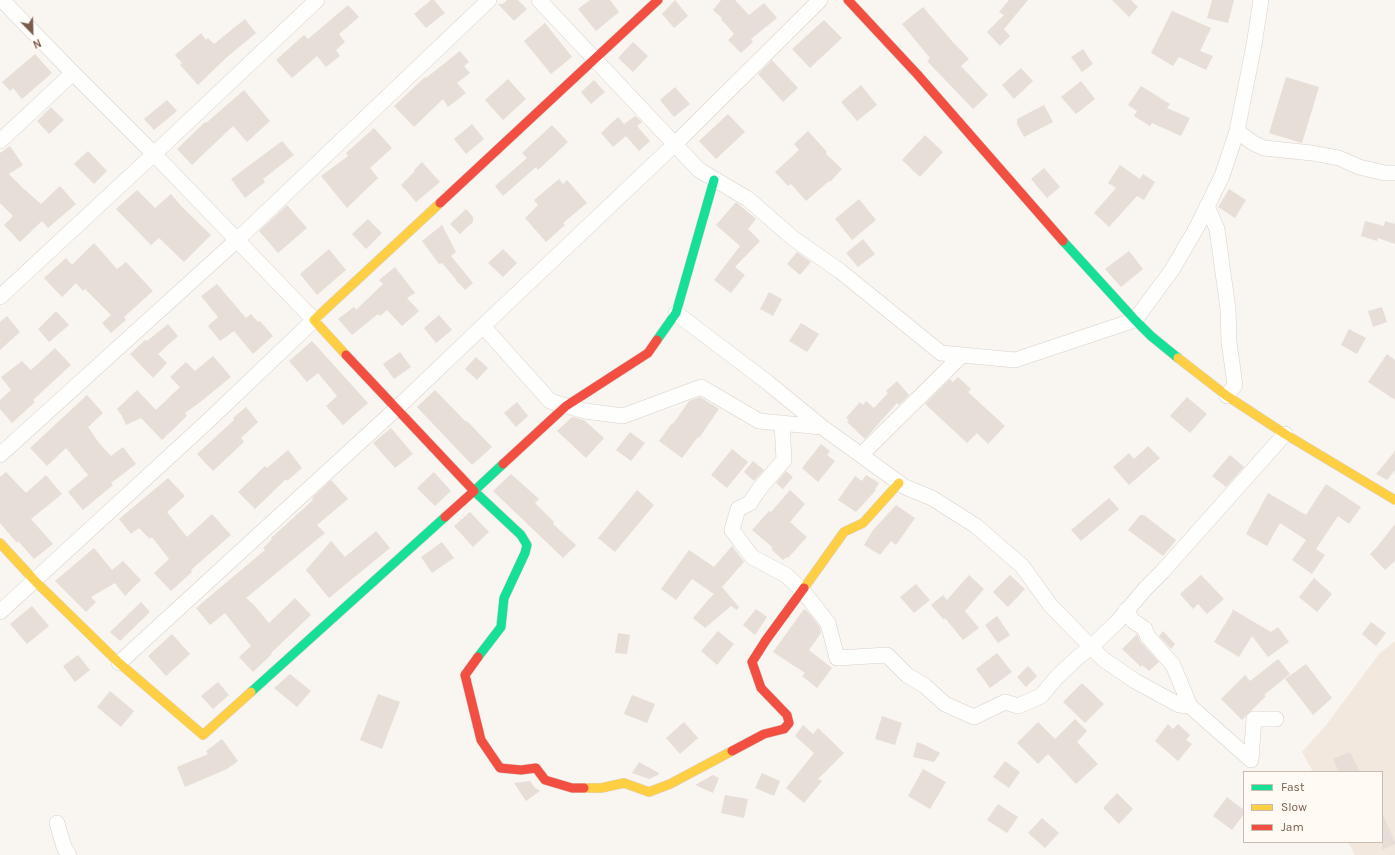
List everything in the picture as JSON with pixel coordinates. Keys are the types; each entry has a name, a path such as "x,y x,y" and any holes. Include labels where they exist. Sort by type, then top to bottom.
{"street":[{"path":"2,0 154,154 314,320 474,491 521,535 527,545 525,553 504,598 501,627 465,675 481,740 500,768 521,770 536,768 545,780 572,788 601,788 624,783 649,792 670,784 764,734 784,729 789,723 787,715 761,688 752,662 766,640 844,532 863,523 900,483"},
{"path":"0,297 317,0"},
{"path":"0,455 237,240 489,0"},
{"path":"538,0 699,170 748,199 794,239 840,270 941,353 1015,360 1135,320 1172,270 1197,227 1222,176 1236,131 1254,45 1261,0"},
{"path":"0,612 208,421 314,320 658,0"},
{"path":"119,663 396,409 484,326 674,145 820,0"},
{"path":"848,0 918,74 1068,248 1135,320 1152,336 1227,396 1284,434 1395,500"},
{"path":"0,141 73,73"},
{"path":"1236,131 1253,143 1264,148 1312,153 1340,158 1359,167 1395,174"},
{"path":"0,543 35,581 119,663 203,735 343,610 566,406 648,353 676,313 714,180"},
{"path":"1207,206 1217,229 1228,309 1229,342 1235,385 1227,396"},
{"path":"676,313 761,377 822,427 905,487 932,498 976,526 1022,566 1051,606 1103,659 1135,681 1179,705 1190,706"},
{"path":"484,326 550,401 566,406 585,411 623,416 701,387 759,421 822,427"},
{"path":"861,455 962,355"},
{"path":"782,424 784,460 760,488 750,503 738,509 732,530 752,557 786,575 802,590 828,623 837,658 886,655 906,675 925,686 945,704 974,717 1005,702 1018,706 1041,696 1056,678 1118,621 1126,610 1284,434"},
{"path":"1126,610 1133,621 1145,629 1147,635 1173,665 1190,706 1251,760 1254,719 1276,719"},
{"path":"57,823 64,846 69,855"}],"shaded area":[{"path":"1395,641 1395,855 1355,855 1349,843 1383,843 1383,771 1312,771 1302,752 1327,724 1379,654"}],"building":[{"path":"431,0 434,0 445,13 426,28 414,14"},
{"path":"507,0 518,0 527,9 514,21 498,4 503,4"},
{"path":"590,0 610,0 619,12 596,31 578,9"},
{"path":"675,0 688,16 674,28 662,14"},
{"path":"721,0 735,0 749,15 764,3 777,18 751,39 753,42 741,53 728,40 734,34 721,19 722,18 713,10"},
{"path":"1009,0 1028,0 1004,29 1010,36 1000,46 987,32 1004,15 999,12"},
{"path":"1112,0 1131,0 1138,7 1129,17"},
{"path":"1212,0 1234,0 1228,23 1207,18"},
{"path":"348,5 359,17 339,34 345,42 336,50 340,56 326,67 317,56 292,78 276,60 304,35 308,39"},
{"path":"923,7 969,59 961,66 988,95 973,109 927,61 930,58 902,24"},
{"path":"1172,11 1211,28 1200,51 1213,56 1206,70 1179,57 1173,66 1151,53"},
{"path":"245,19 256,33 227,57 198,85 180,65 182,63 175,55 201,33 206,40 208,38 214,44"},
{"path":"824,20 842,38 810,68 792,49"},
{"path":"545,23 572,57 551,74 524,41"},
{"path":"633,42 648,56 633,72 618,58"},
{"path":"1083,49 1093,64 1082,72 1071,57"},
{"path":"460,51 469,62 464,66 470,73 457,83 466,93 448,107 443,99 414,127 394,106 425,77 426,78"},
{"path":"35,54 52,73 22,99 13,88 10,91 2,82"},
{"path":"772,60 798,88 783,102 758,74"},
{"path":"1021,68 1033,81 1014,99 1002,85"},
{"path":"1286,77 1319,87 1302,143 1269,133"},
{"path":"508,79 526,99 503,120 485,100"},
{"path":"594,80 605,92 591,104 581,92"},
{"path":"1081,81 1095,99 1076,114 1061,97"},
{"path":"861,85 877,105 857,121 841,102"},
{"path":"1141,86 1170,104 1167,108 1190,118 1181,136 1152,123 1150,126 1134,116 1137,111 1128,105"},
{"path":"675,87 690,104 674,117 660,100"},
{"path":"244,90 270,121 247,142 233,126 192,165 177,149 205,122 206,123"},
{"path":"167,100 177,111 154,130 144,119"},
{"path":"1044,105 1053,122 1024,137 1017,124 1017,119"},
{"path":"51,107 64,120 49,134 37,121"},
{"path":"728,114 745,132 716,159 699,141"},
{"path":"635,116 642,122 637,126 650,141 639,151 626,136 613,147 601,133 618,117 624,124"},
{"path":"472,124 484,139 466,154 454,139"},
{"path":"552,125 568,142 538,170 536,167 503,196 495,186 527,158 522,153"},
{"path":"374,128 392,148 370,168 378,178 347,208 321,176 348,156 346,153"},
{"path":"808,131 827,152 826,154 842,169 830,182 829,181 806,201 791,184 788,186 775,172 799,150 794,144"},
{"path":"925,135 943,152 920,177 902,160"},
{"path":"282,141 294,155 263,179 265,182 245,198 231,179"},
{"path":"10,146 23,165 9,174 41,204 60,186 76,204 48,228 42,221 20,242 4,225 13,216 0,203 0,153"},
{"path":"88,151 107,171 94,184 74,164"},
{"path":"422,162 440,182 416,202 401,185"},
{"path":"1120,165 1140,179 1143,174 1155,182 1144,200 1137,196 1109,227 1094,213 1116,188 1108,183"},
{"path":"1044,168 1060,187 1047,198 1031,179"},
{"path":"559,179 563,184 567,180 587,203 563,223 565,225 546,242 525,218 538,205 534,200"},
{"path":"1229,189 1246,200 1235,218 1218,207"},
{"path":"137,190 155,208 171,194 182,207 211,235 184,262 159,238 151,245 116,209"},
{"path":"859,199 876,220 852,240 835,219"},
{"path":"736,202 756,219 748,229 760,241 735,267 745,275 731,293 714,280 740,246 716,225"},
{"path":"287,205 307,228 278,253 259,231"},
{"path":"466,209 473,217 473,222 460,234 450,224"},
{"path":"368,219 382,233 366,249 352,234"},
{"path":"1365,221 1384,226 1385,221 1395,224 1395,244 1378,238 1377,241 1361,236"},
{"path":"442,225 456,252 451,256 473,283 465,290 442,263 439,264 422,241"},
{"path":"863,239 875,254 858,267 846,253"},
{"path":"94,243 117,269 126,262 153,291 124,317 126,320 111,333 102,323 111,315 85,289 83,291 76,283 62,297 44,278 66,258 72,265"},
{"path":"329,249 346,270 317,295 300,274"},
{"path":"503,249 517,263 503,277 488,263"},
{"path":"1129,251 1143,269 1121,287 1105,269"},
{"path":"797,252 811,262 800,275 787,264"},
{"path":"395,267 415,293 407,298 419,311 402,326 387,310 380,316 378,314 352,335 338,319 354,307 356,310 383,284 379,280"},
{"path":"217,284 246,318 251,314 258,322 260,321 273,336 253,354 234,331 220,341 208,326 218,317 201,296"},
{"path":"769,292 782,299 773,316 760,309"},
{"path":"1382,307 1387,322 1373,327 1368,311"},
{"path":"56,311 69,325 49,342 38,329"},
{"path":"439,315 452,330 436,343 424,328"},
{"path":"7,316 20,332 0,350 0,322"},
{"path":"801,323 819,334 807,352 789,341"},
{"path":"168,324 178,336 158,354 167,363 153,378 130,354 145,340 147,341"},
{"path":"1349,329 1366,338 1357,354 1341,345"},
{"path":"312,341 368,403 343,425 326,406 337,396 318,373 307,382 289,361"},
{"path":"55,348 71,365 33,400 35,402 12,423 0,409 0,400 11,390 1,377 22,361 31,370"},
{"path":"400,352 411,367 394,379 383,364"},
{"path":"1387,354 1395,360 1395,400 1368,382"},
{"path":"213,356 231,377 185,413 187,416 162,440 141,418 126,425 117,409 137,390 156,410 180,387 170,377 186,362 195,371"},
{"path":"476,357 488,368 477,380 465,369"},
{"path":"958,377 971,389 968,392 1005,426 988,444 977,433 967,443 925,404 950,379 953,382"},
{"path":"897,381 909,395 899,405 897,403 865,439 847,422 849,420 846,418 860,402 863,405 866,401 874,408 888,393 886,391"},
{"path":"435,390 492,447 472,465 417,407"},
{"path":"87,395 103,413 88,427 99,443 111,456 123,447 136,464 111,483 113,485 83,510 68,492 88,475 66,448 47,466 30,448"},
{"path":"700,397 719,409 699,438 698,437 682,458 659,441 689,401"},
{"path":"1187,397 1207,414 1190,433 1170,416"},
{"path":"517,402 528,416 516,427 504,413"},
{"path":"246,407 258,422 241,438 244,442 213,471 197,454"},
{"path":"572,417 584,420 604,438 586,458 557,431"},
{"path":"391,428 413,454 395,468 373,443"},
{"path":"630,432 645,443 631,461 616,450"},
{"path":"821,444 830,451 827,455 835,461 818,482 802,468"},
{"path":"1148,446 1160,458 1129,485 1113,467 1129,453 1134,459"},
{"path":"732,449 748,462 727,488 711,475"},
{"path":"288,450 302,468 287,481 286,479 255,509 238,492 265,466 267,468"},
{"path":"1395,451 1395,470 1387,480 1376,474"},
{"path":"1230,455 1244,467 1226,487 1212,476"},
{"path":"753,461 764,470 754,481 744,472"},
{"path":"786,471 793,477 783,489 776,483"},
{"path":"6,472 26,493 46,475 62,494 31,519 53,544 34,559 18,541 17,543 0,523 0,477"},
{"path":"434,472 451,491 435,506 417,488"},
{"path":"511,474 539,499 535,503 554,522 553,524 576,545 563,558 493,491"},
{"path":"866,475 879,483 875,489 876,490 856,512 838,500 855,476 862,481"},
{"path":"168,478 185,496 167,512 187,537 212,514 231,535 191,570 192,572 171,591 154,573 169,559 152,537 150,539 139,528 131,534 119,519"},
{"path":"331,480 348,499 317,525 325,533 246,598 269,623 295,598 311,615 253,672 239,657 251,646 225,613 210,625 196,608 265,550 263,548 272,539 271,538 313,500 312,498"},
{"path":"1326,484 1361,507 1349,524 1338,516 1316,549 1325,555 1312,574 1292,560 1306,540 1280,523 1267,546 1246,534 1268,493 1306,515"},
{"path":"637,490 654,505 615,552 598,538"},
{"path":"790,490 805,504 790,522 807,537 788,558 787,557 783,560 772,550 772,547 752,530 769,511 771,512"},
{"path":"1109,498 1119,509 1081,541 1071,530"},
{"path":"896,505 915,518 896,545 891,541 880,555 864,545 873,530"},
{"path":"470,512 489,532 473,547 454,526"},
{"path":"1140,515 1144,515 1176,540 1163,556 1128,530"},
{"path":"1395,524 1395,561 1385,570 1370,554"},
{"path":"376,531 390,548 329,598 306,570 331,541 345,557"},
{"path":"442,542 454,558 432,573 421,557"},
{"path":"732,546 744,562 722,587 739,607 737,610 731,606 705,628 693,618 714,594 692,579 676,600 661,589 689,550 714,567"},
{"path":"94,548 112,570 123,561 141,580 125,596 115,583 91,597 96,602 86,612 55,581"},
{"path":"969,575 984,589 965,611 979,628 963,640 945,618 944,620 931,605 943,595 947,600"},
{"path":"1010,575 1025,589 1008,607 993,592"},
{"path":"1201,575 1224,599 1207,614 1198,604 1193,609 1180,594"},
{"path":"1314,578 1332,594 1317,612 1299,597"},
{"path":"916,584 930,600 914,613 900,597"},
{"path":"141,602 150,612 120,641 110,632"},
{"path":"32,606 49,626 27,644 10,624"},
{"path":"756,609 767,617 755,635 743,625"},
{"path":"804,609 820,627 821,633 809,650 832,668 817,688 802,676 805,673 773,652"},
{"path":"1232,609 1271,632 1278,627 1289,642 1268,657 1252,636 1239,657 1214,642 1233,611"},
{"path":"997,616 1010,635 998,643 985,625"},
{"path":"1371,622 1386,633 1376,646 1362,634"},
{"path":"718,631 734,644 717,665 701,651"},
{"path":"1163,631 1175,644 1171,649 1159,636"},
{"path":"618,633 630,635 627,654 615,653"},
{"path":"172,634 190,654 166,676 148,656"},
{"path":"1137,634 1140,641 1159,662 1149,671 1142,665 1141,667 1122,649"},
{"path":"997,653 1012,672 990,688 976,669"},
{"path":"78,655 90,670 75,682 63,666"},
{"path":"1278,659 1290,674 1264,695 1266,696 1242,720 1221,699 1245,675 1250,681"},
{"path":"1306,664 1332,698 1313,715 1285,679"},
{"path":"1028,666 1037,676 1026,687 1017,677"},
{"path":"290,674 311,691 297,707 274,688"},
{"path":"218,682 229,695 213,709 201,696"},
{"path":"1082,683 1104,704 1085,723 1063,702"},
{"path":"110,691 134,711 121,727 97,707"},
{"path":"378,694 400,702 382,749 360,740"},
{"path":"632,695 655,704 647,723 624,714"},
{"path":"882,716 902,723 895,745 875,739"},
{"path":"1075,719 1087,731 1077,742 1098,764 1076,784 1048,754 1038,764 1017,743 1038,722 1055,739"},
{"path":"684,722 698,738 680,754 666,738"},
{"path":"1168,724 1173,729 1178,724 1190,735 1186,740 1192,744 1178,761 1155,741"},
{"path":"803,725 813,734 818,728 844,753 818,779 822,781 804,803 786,788 814,753 795,736"},
{"path":"222,739 238,761 227,769 185,787 177,767 208,754 206,751"},
{"path":"917,742 940,753 934,762 913,757"},
{"path":"1350,752 1360,771 1339,771 1333,759"},
{"path":"1005,761 1020,772 1009,788 993,777"},
{"path":"639,762 659,773 658,775 649,779 632,773"},
{"path":"923,769 946,782 930,809 908,796"},
{"path":"762,773 780,781 774,796 755,788"},
{"path":"713,775 719,778 713,793 695,785"},
{"path":"530,781 535,788 540,791 526,801 514,783"},
{"path":"1117,793 1133,809 1119,824 1103,808"},
{"path":"725,795 748,799 744,818 721,813"},
{"path":"1227,797 1243,809 1243,815 1232,830 1213,816"},
{"path":"998,804 1018,817 1007,833 987,820"},
{"path":"1383,815 1395,844 1382,850 1383,843"},
{"path":"1042,818 1059,833 1045,848 1028,833"}],"traffic: fast":[{"path":"657,340 676,313 714,180"},
{"path":"1063,241 1135,320 1151,336 1178,358"},
{"path":"478,657 501,627 504,598 525,553 527,545 521,535 474,491 503,464"},
{"path":"251,692 445,517"}],"traffic: slow":[{"path":"346,355 314,320 440,203"},
{"path":"1178,358 1227,396 1285,434 1395,500"},
{"path":"804,588 844,532 863,523 899,483"},
{"path":"0,543 35,581 119,663 203,735 251,692"},
{"path":"584,788 601,788 624,783 649,792 670,784 732,751"}],"traffic: jam":[{"path":"440,203 658,0"},
{"path":"848,0 917,74 1063,241"},
{"path":"503,464 566,406 648,353 657,340"},
{"path":"346,355 474,491 445,517"},
{"path":"732,751 764,734 784,729 789,723 787,715 761,688 752,662 804,588"},
{"path":"478,657 465,675 481,740 500,768 521,770 536,768 545,780 572,788 584,788"}]}
